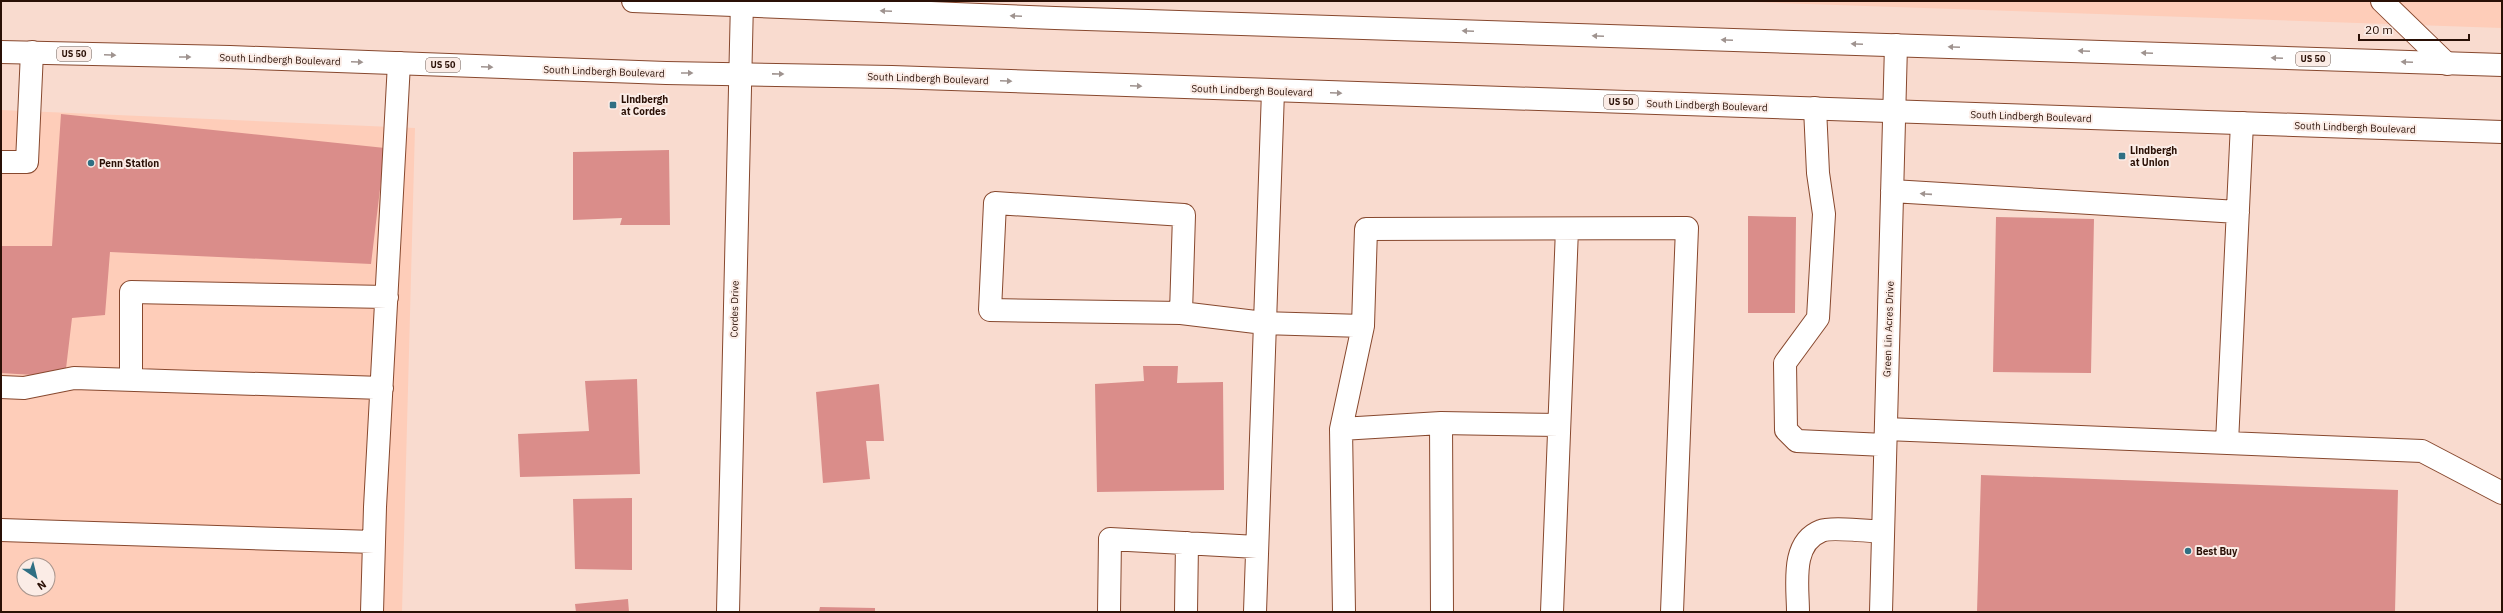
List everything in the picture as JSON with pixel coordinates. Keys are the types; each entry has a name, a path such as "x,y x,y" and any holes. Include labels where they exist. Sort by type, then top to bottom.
{"main road":[{"name":"US 50","path":"633,1 741,3 1896,46 2502,65"},
{"path":"2382,1 2447,64"},
{"name":"Cordes Drive","path":"728,612 741,3"},
{"name":"Green Lin Acres Drive","path":"1880,612 1896,46"},
{"name":"South Lindbergh Boulevard","path":"1,52 399,63 666,73 739,73 2502,132"},
{"path":"1,162 27,162 32,52"},
{"path":"372,612 386,297 399,63"},
{"path":"1255,612 1273,91"},
{"path":"1815,108 1818,173 1824,214 1818,318 1785,363 1786,430 1797,441 1886,437 2227,443 2422,451 2502,493"},
{"path":"2227,443 2242,123"},
{"path":"1892,192 2238,212"},
{"path":"1181,313 1184,215 995,203 990,310 1181,313 1264,323 1363,326"},
{"path":"1344,612 1341,429 1363,326 1366,229 1687,228 1672,612"},
{"path":"1552,612 1567,229"},
{"path":"131,380 131,292 386,297"},
{"path":"1,387 24,388 74,378 382,388"},
{"path":"1341,429 1440,424 1559,425"},
{"path":"1440,424 1442,612"},
{"path":"1,530 374,542"},
{"path":"1798,612 1798,559 1806,540 1822,531 1883,532"},
{"path":"1109,612 1110,539 1257,547"},
{"path":"1186,612 1187,543"}],"shaded area":[{"path":"1723,1 2502,1 2502,28"},
{"path":"1,110 415,128 402,612 1,612"}],"building":[{"path":"61,114 385,148 371,264 110,252 105,315 72,318 65,377 1,373 1,246 52,246"},
{"path":"669,150 670,225 620,225 622,218 573,220 573,152"},
{"path":"1748,216 1796,217 1795,313 1748,313"},
{"path":"1996,217 2094,219 2091,373 1993,372"},
{"path":"1143,366 1178,366 1177,383 1223,382 1224,490 1097,492 1095,384 1144,381"},
{"path":"637,379 640,474 520,477 518,434 589,431 585,381"},
{"path":"879,384 884,441 866,441 870,479 823,483 816,392"},
{"name":"Best Buy","path":"1981,475 2398,490 2395,612 1977,612"},
{"path":"632,498 632,570 575,569 573,499"},
{"path":"628,599 629,612 576,612 575,604"},
{"path":"820,607 875,608 875,612 819,612"}],"place":[{"name":"Lindbergh at Cordes","path":"613,105"},
{"name":"Lindbergh at Union","path":"2122,156"},
{"name":"Penn Station","path":"91,163"},
{"name":"Best Buy","path":"2188,551"}]}
